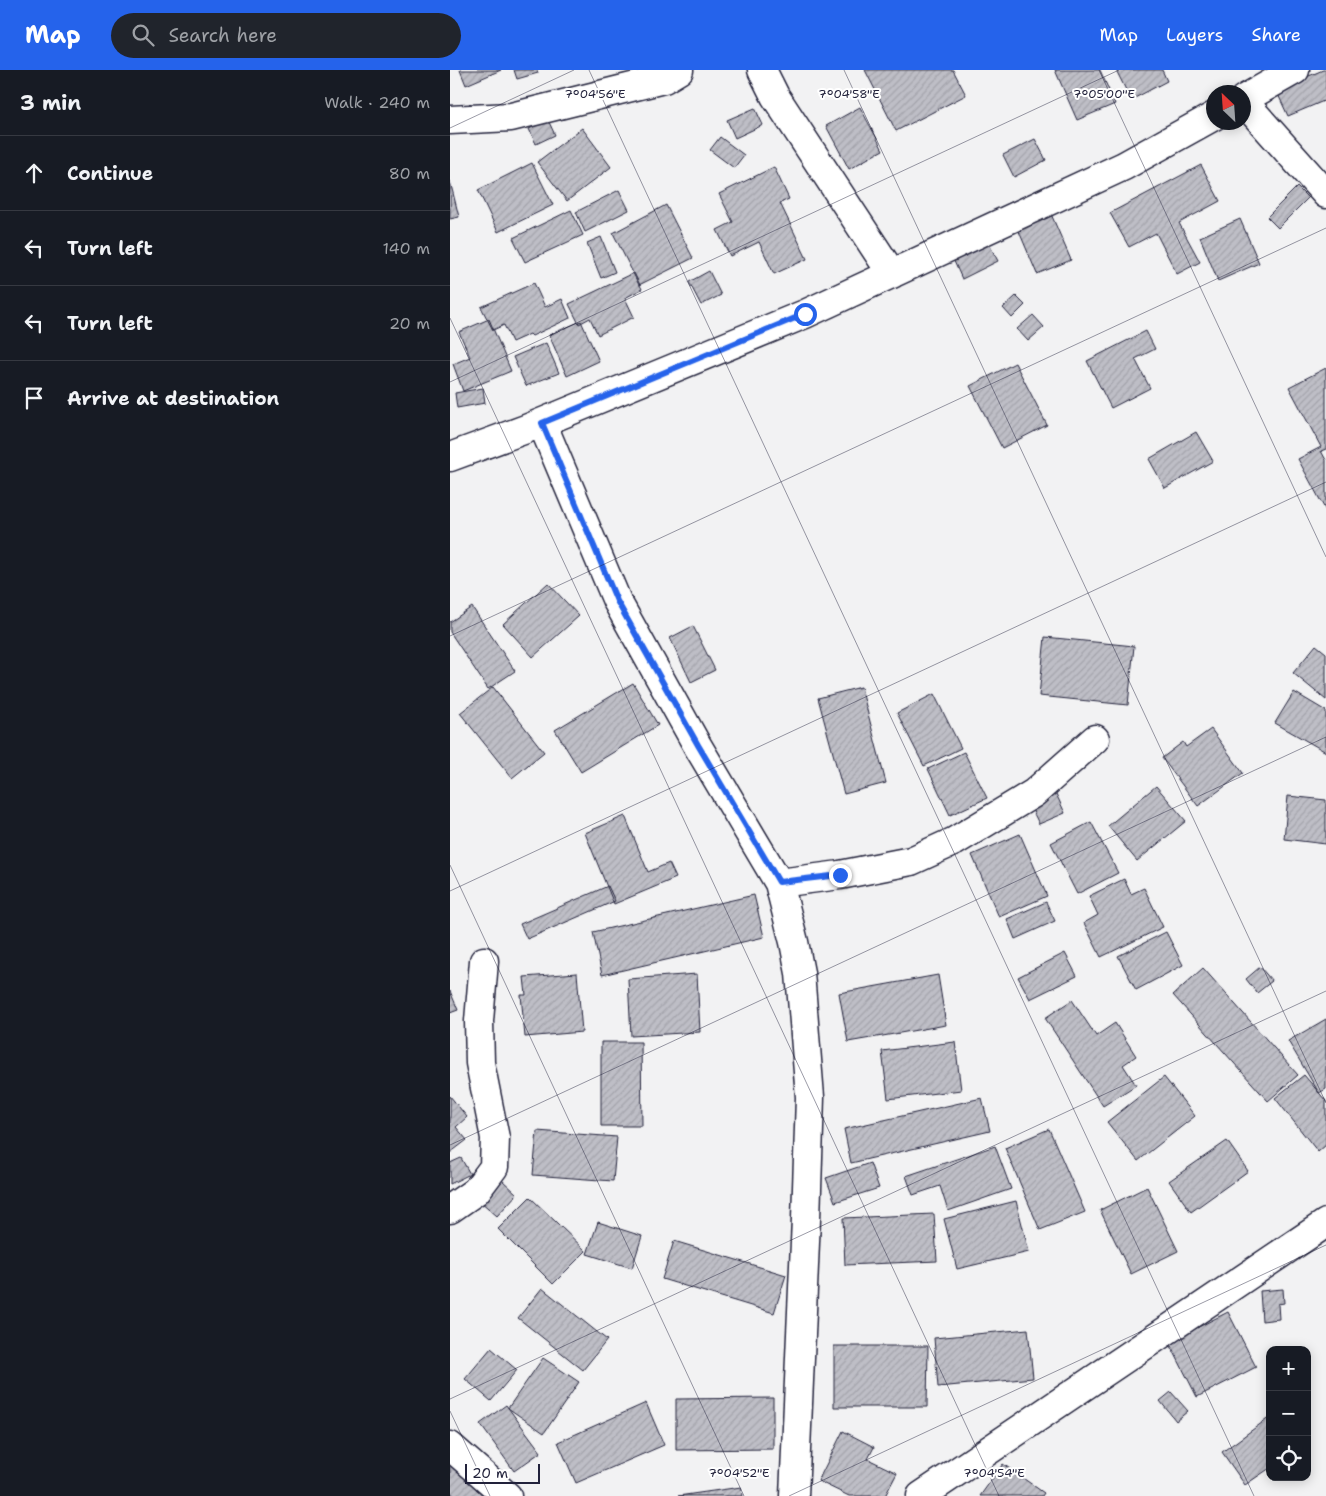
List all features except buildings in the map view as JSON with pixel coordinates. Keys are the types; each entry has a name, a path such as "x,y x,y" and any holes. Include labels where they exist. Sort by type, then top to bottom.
{"street":[{"path":"450,120 511,117 664,79 679,70"},
{"path":"762,70 775,96 892,274"},
{"path":"1251,96 1295,70"},
{"path":"1251,108 1326,194"},
{"path":"450,457 542,423 805,314 1124,166 1206,120"},
{"path":"542,423 617,601 698,745 779,882 794,942 800,973 810,1097 794,1496"},
{"path":"779,882 840,875 910,860 955,841 1034,793 1095,739"},
{"path":"450,1209 476,1191 494,1167 495,1138 480,1063 479,1021 484,961"},
{"path":"921,1496 1326,1223"},
{"path":"450,1446 507,1496"}],"route":[{"path":"805,314 542,423 617,601 698,745 779,882 840,875"}]}
